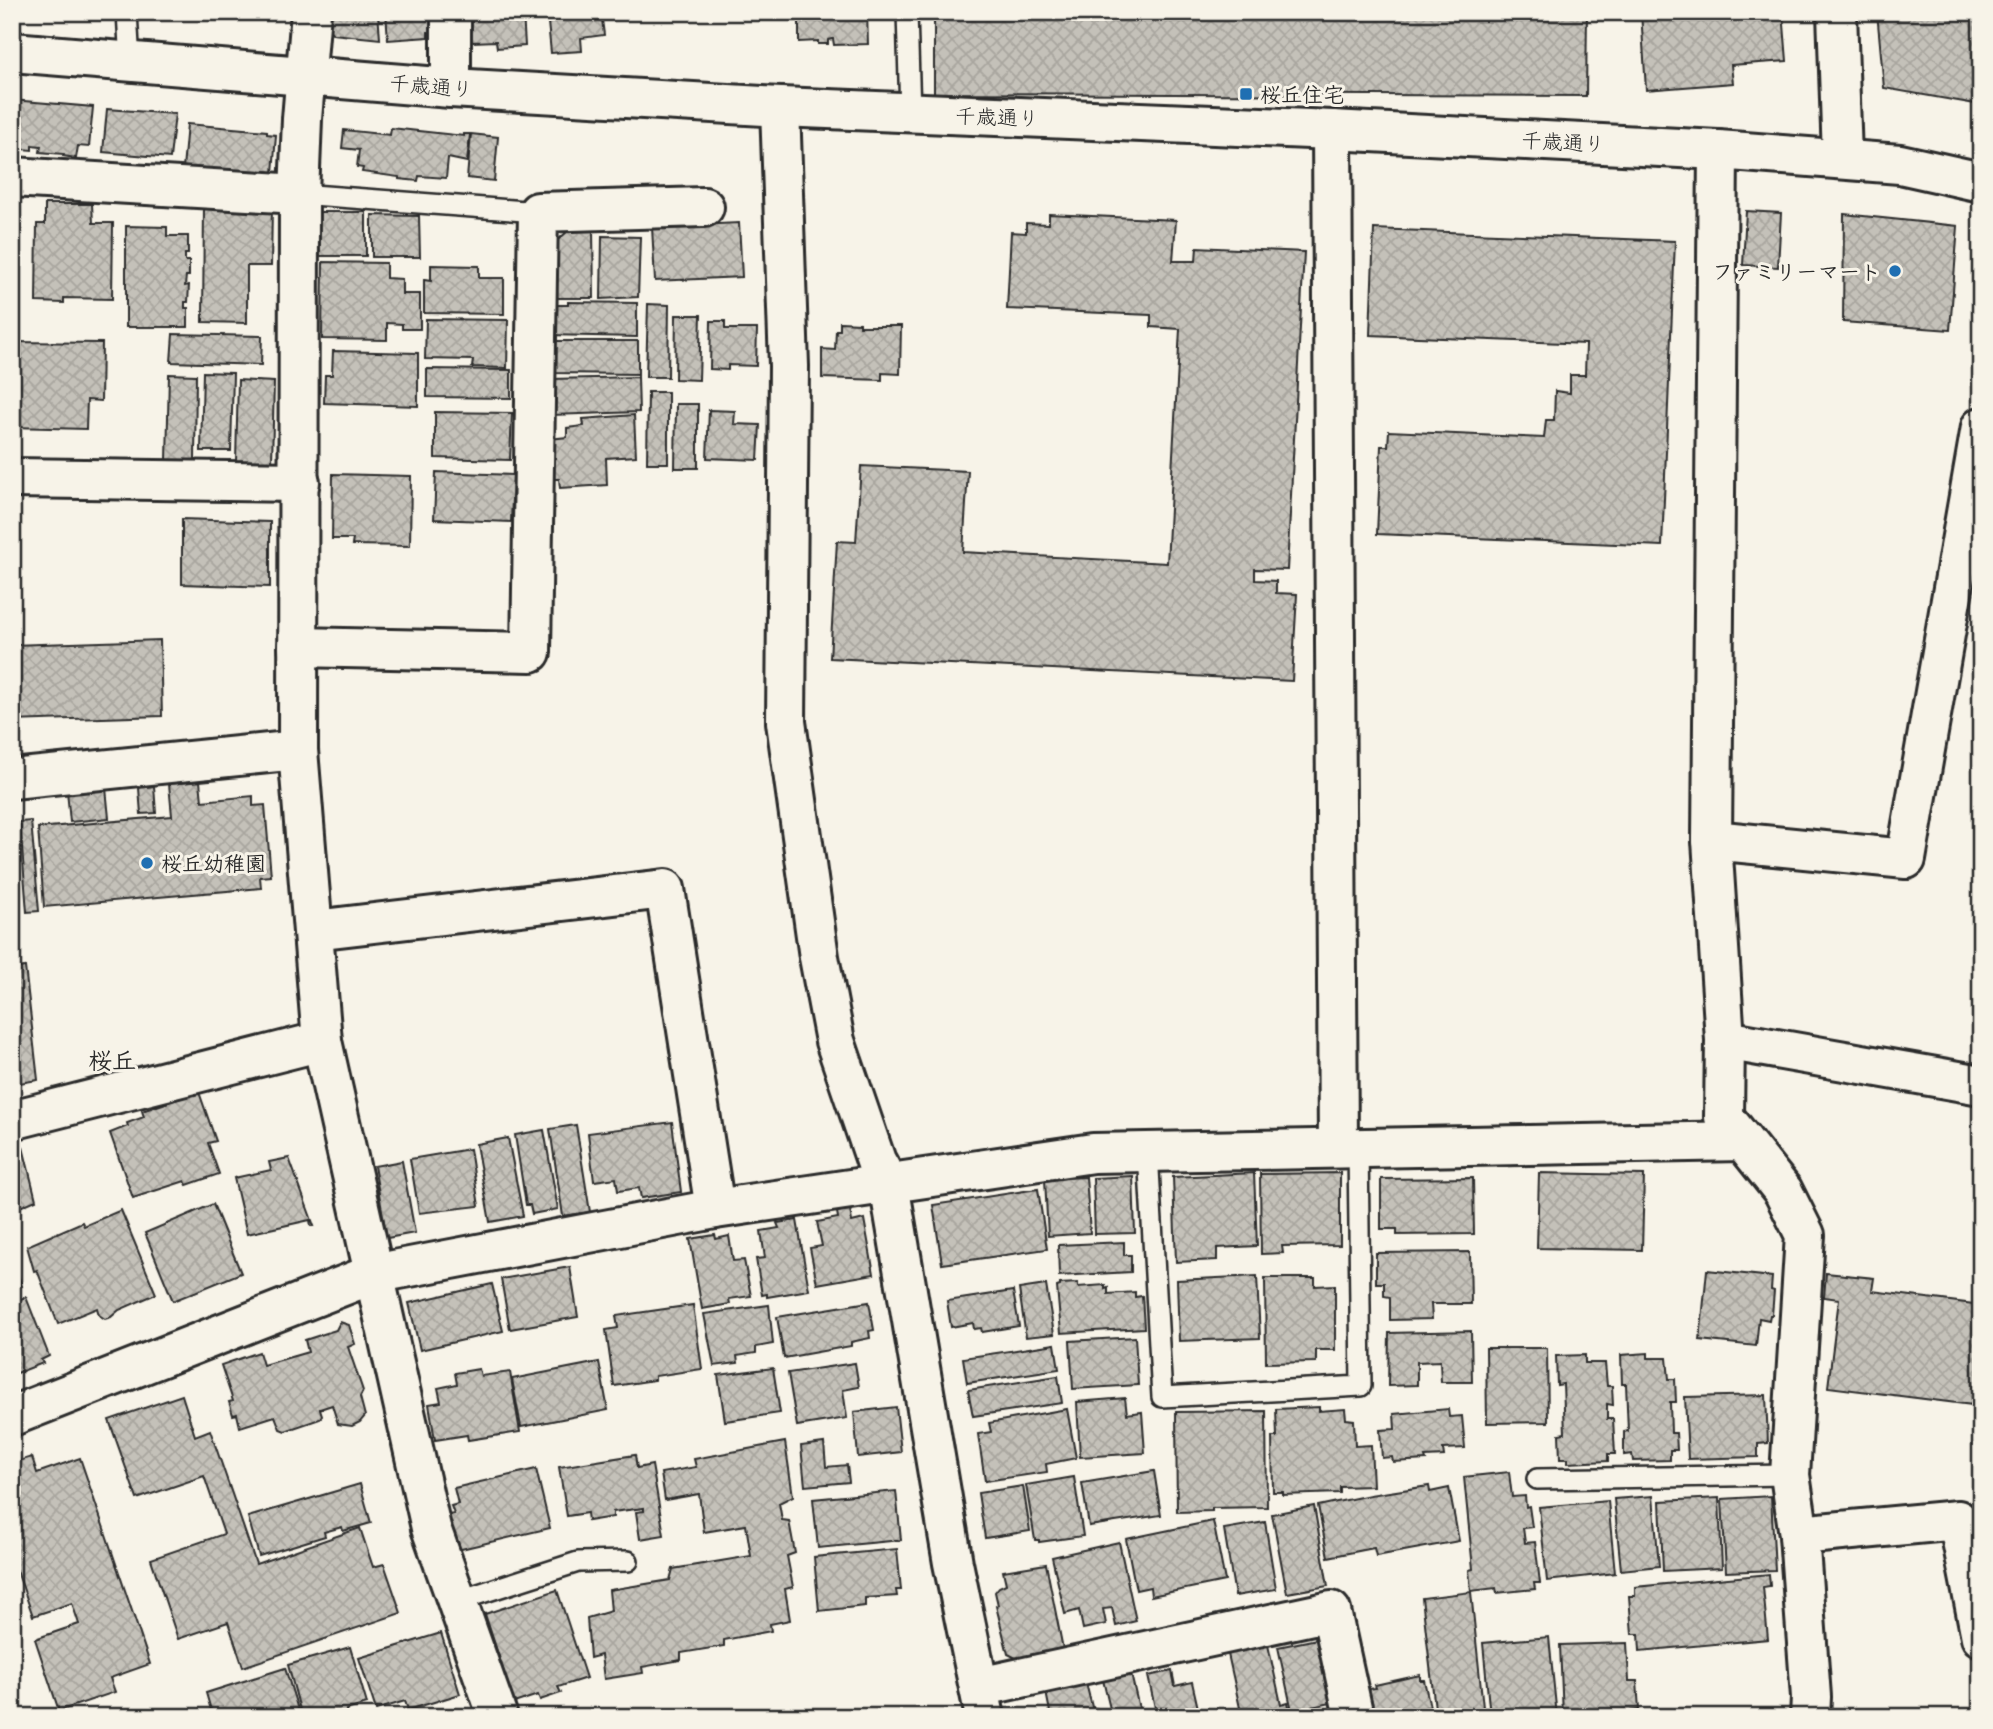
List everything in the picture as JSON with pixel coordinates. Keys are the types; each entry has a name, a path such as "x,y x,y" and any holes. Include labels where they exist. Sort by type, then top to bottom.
{"street":[{"path":"311,12 299,194 298,750 322,1041 431,1528 457,1601 489,1715"},
{"path":"451,12 451,88"},
{"path":"1837,12 1842,158"},
{"name":"千歳通り","path":"12,52 451,88 910,114 1332,130 1842,158 1900,164 1981,182"},
{"path":"780,107 789,366 786,722 819,957 835,1041 876,1161 889,1184 953,1563 982,1702 1331,1611 1354,1717"},
{"path":"1332,130 1348,1148"},
{"path":"1718,150 1712,840 1725,1040 1724,1117 1783,1191 1805,1235 1790,1475 1799,1535 1811,1697 1810,1717"},
{"path":"12,177 299,194"},
{"path":"298,647 531,652 538,212 704,207"},
{"path":"1712,840 1906,859 1981,427"},
{"path":"12,478 300,482"},
{"path":"12,779 298,750"},
{"path":"314,930 665,889 715,1209"},
{"path":"1725,1040 1981,1085"},
{"path":"12,1120 322,1041"},
{"path":"12,1416 373,1274 715,1209 1093,1153 1743,1141"},
{"path":"1799,1535 1958,1520 1981,1637"}],"lane":[{"path":"127,12 130,63"},
{"path":"907,12 910,114"},
{"path":"299,194 538,212"},
{"path":"1148,1152 1162,1396 1361,1386 1348,1148"},
{"path":"1537,1479 1790,1475"},
{"path":"457,1601 578,1562 628,1562"}],"building":[{"path":"328,12 378,12 380,39 333,34 329,29"},
{"path":"386,12 432,12 433,32 428,32 428,37 388,40"},
{"path":"465,12 523,12 525,46 497,48 496,41 473,42 470,20"},
{"path":"547,12 601,12 604,35 581,38 582,51 551,53"},
{"path":"799,12 867,12 868,44 834,45 833,39 828,40 828,44 818,44 818,41 799,42"},
{"path":"934,12 1587,12 1586,96 934,93"},
{"path":"1641,12 1783,12 1787,61 1731,65 1733,83 1646,90"},
{"path":"1877,12 1981,12 1981,105 1884,88"},
{"path":"12,100 93,107 89,147 78,146 76,158 40,152 41,146 32,145 32,150 12,148"},
{"path":"107,109 175,114 170,158 103,152"},
{"path":"187,124 267,131 267,134 276,135 273,173 264,172 264,176 183,169"},
{"path":"391,128 464,136 470,134 467,162 448,158 446,178 419,176 418,181 399,179 362,172 363,168 357,167 359,150 342,148 344,130 390,135"},
{"path":"471,134 498,137 494,181 467,178"},
{"path":"12,198 16,198 15,324 12,324"},
{"path":"45,204 92,204 93,223 113,223 112,299 64,298 64,303 36,302 37,224 45,224"},
{"path":"204,206 272,206 271,266 247,266 247,323 203,322"},
{"path":"1746,211 1781,213 1778,267 1743,265"},
{"path":"319,212 366,212 366,256 320,256"},
{"path":"1049,214 1176,220 1173,261 1196,261 1197,247 1304,252 1287,570 1255,569 1255,580 1276,581 1276,593 1297,594 1292,681 830,658 837,541 856,542 861,466 968,471 963,552 1167,563 1180,329 1151,327 1151,315 1007,309 1011,232 1026,233 1026,223 1049,224"},
{"path":"1844,214 1958,226 1950,330 1843,322"},
{"path":"372,215 419,216 420,257 372,257"},
{"path":"739,223 742,277 655,281 652,227"},
{"path":"126,226 167,227 167,236 188,236 188,254 185,254 185,261 189,261 189,276 186,276 185,286 189,285 185,308 188,308 188,327 126,327"},
{"path":"1374,229 1675,241 1662,546 1377,534 1381,446 1388,446 1389,431 1544,438 1546,420 1554,420 1555,391 1570,393 1570,375 1585,375 1586,344 1370,335"},
{"path":"593,230 594,298 551,298 550,247 567,232"},
{"path":"602,236 640,237 638,297 601,299"},
{"path":"323,262 386,263 386,278 402,279 402,294 420,294 420,329 402,329 402,324 387,323 387,340 322,339"},
{"path":"431,265 479,266 479,278 504,278 504,314 424,313 424,280 431,281"},
{"path":"568,302 637,303 637,337 548,335 549,305 568,305"},
{"path":"648,304 669,305 668,377 646,377"},
{"path":"676,315 701,315 699,380 675,379"},
{"path":"426,319 508,320 507,368 472,367 473,360 425,359"},
{"path":"711,321 725,321 725,329 757,329 756,366 728,365 728,370 710,369"},
{"path":"840,322 860,323 860,326 901,326 900,374 882,373 882,380 822,378 822,349 835,350 836,330 840,330"},
{"path":"173,334 262,336 261,365 171,362"},
{"path":"553,341 638,341 638,374 552,373"},
{"path":"12,342 102,343 101,401 87,400 86,429 12,427"},
{"path":"333,351 418,353 418,406 324,403 325,375 332,375"},
{"path":"427,369 511,370 511,398 427,397"},
{"path":"203,372 233,373 231,451 201,451"},
{"path":"169,374 196,375 195,461 167,461"},
{"path":"638,377 639,412 551,415 550,379"},
{"path":"238,380 274,382 272,462 236,462"},
{"path":"648,392 668,392 668,463 647,463"},
{"path":"676,404 698,404 698,468 675,468"},
{"path":"709,410 735,411 734,424 760,425 758,460 707,458"},
{"path":"435,412 512,413 510,460 435,458"},
{"path":"634,415 636,456 606,458 607,485 560,488 559,479 552,479 550,439 567,437 567,428 584,426 583,419"},
{"path":"436,472 513,475 511,522 434,519"},
{"path":"333,474 411,476 410,546 352,545 353,539 332,539"},
{"path":"182,519 270,522 270,587 182,584"},
{"path":"160,640 162,716 12,721 12,645"},
{"path":"200,781 202,801 253,796 253,806 265,805 271,876 260,877 261,888 44,907 38,828 172,816 169,784"},
{"path":"154,786 156,813 141,814 139,788"},
{"path":"106,788 109,818 70,822 67,791"},
{"path":"31,821 39,911 27,912 20,822"},
{"path":"25,967 38,1080 13,1084 12,969"},
{"path":"199,1092 216,1141 208,1143 219,1174 187,1185 185,1181 133,1198 110,1133 144,1117 142,1111"},
{"path":"672,1122 681,1192 641,1198 639,1188 618,1191 616,1178 594,1181 588,1133"},
{"path":"576,1125 590,1212 563,1216 550,1129"},
{"path":"544,1130 558,1209 532,1214 530,1205 526,1205 515,1135"},
{"path":"508,1138 523,1216 490,1222 476,1144"},
{"path":"23,1147 36,1200 13,1210 12,1152"},
{"path":"470,1149 479,1206 419,1213 410,1159"},
{"path":"289,1158 314,1226 311,1226 310,1220 247,1234 234,1178 271,1170 269,1162"},
{"path":"402,1161 415,1233 387,1238 374,1166"},
{"path":"1254,1173 1257,1246 1217,1248 1217,1260 1176,1262 1173,1177"},
{"path":"1340,1173 1340,1245 1282,1246 1283,1253 1261,1254 1260,1174"},
{"path":"1539,1173 1644,1175 1642,1250 1537,1248"},
{"path":"1133,1176 1135,1233 1095,1234 1093,1178"},
{"path":"1086,1177 1090,1233 1048,1236 1045,1179"},
{"path":"1473,1178 1474,1234 1397,1235 1397,1229 1381,1229 1381,1179"},
{"path":"1038,1189 1047,1249 942,1264 933,1205"},
{"path":"213,1204 241,1273 173,1301 145,1233"},
{"path":"850,1209 852,1222 864,1219 874,1274 817,1284 810,1248 822,1246 817,1222 838,1218 837,1212"},
{"path":"121,1210 156,1294 105,1319 99,1315 97,1308 58,1324 37,1270 34,1271 27,1246 82,1222 84,1226"},
{"path":"797,1220 809,1290 767,1297 767,1294 762,1295 756,1259 765,1258 761,1231 779,1228 777,1223"},
{"path":"715,1235 716,1239 729,1236 733,1261 744,1260 751,1296 729,1299 730,1304 702,1309 690,1239"},
{"path":"1124,1242 1124,1255 1131,1255 1131,1272 1059,1276 1058,1245"},
{"path":"1470,1252 1471,1304 1431,1304 1432,1319 1390,1320 1390,1297 1384,1296 1384,1283 1376,1283 1376,1253"},
{"path":"12,1258 22,1286 12,1289"},
{"path":"570,1267 578,1317 510,1329 501,1279"},
{"path":"1707,1270 1772,1277 1772,1315 1769,1320 1759,1318 1756,1346 1700,1340"},
{"path":"1826,1273 1874,1278 1872,1291 1981,1305 1981,1406 1828,1387 1839,1299 1824,1297"},
{"path":"1257,1276 1260,1338 1179,1341 1177,1280"},
{"path":"1265,1278 1315,1278 1315,1286 1335,1285 1335,1350 1316,1350 1316,1362 1266,1363"},
{"path":"1078,1283 1078,1287 1105,1285 1108,1294 1135,1292 1135,1297 1142,1296 1144,1328 1061,1333 1057,1287 1060,1284"},
{"path":"492,1284 503,1331 420,1350 409,1303"},
{"path":"1046,1285 1054,1334 1026,1337 1019,1289"},
{"path":"1013,1291 1019,1326 982,1332 981,1328 974,1329 973,1323 951,1327 947,1301"},
{"path":"26,1297 49,1356 41,1360 43,1363 12,1375 12,1302"},
{"path":"869,1302 874,1330 869,1331 870,1338 851,1342 851,1346 784,1358 777,1317"},
{"path":"693,1305 702,1369 614,1386 606,1330 618,1328 616,1316"},
{"path":"769,1305 773,1344 756,1347 756,1353 737,1356 738,1363 714,1366 704,1314"},
{"path":"340,1322 349,1325 355,1344 348,1347 363,1391 360,1397 365,1416 360,1422 352,1426 338,1424 332,1405 320,1409 320,1419 285,1431 280,1429 275,1416 240,1427 237,1414 233,1415 229,1402 233,1401 221,1365 259,1352 263,1365 308,1352 305,1340 336,1330"},
{"path":"1471,1331 1472,1382 1441,1382 1440,1361 1417,1362 1417,1385 1388,1386 1389,1333"},
{"path":"1135,1337 1138,1385 1073,1389 1070,1341"},
{"path":"1055,1344 1059,1369 967,1383 963,1358"},
{"path":"1486,1348 1547,1348 1548,1422 1487,1423"},
{"path":"1648,1353 1648,1358 1667,1358 1669,1379 1675,1379 1676,1402 1670,1402 1671,1433 1676,1433 1677,1450 1670,1450 1670,1460 1633,1461 1632,1454 1624,1455 1624,1432 1628,1431 1626,1384 1622,1384 1621,1355"},
{"path":"1585,1355 1585,1363 1605,1363 1607,1386 1612,1386 1613,1405 1607,1404 1607,1419 1613,1419 1615,1454 1608,1454 1608,1461 1568,1463 1568,1459 1560,1459 1559,1434 1565,1433 1563,1384 1557,1385 1556,1356"},
{"path":"599,1362 608,1410 521,1427 512,1379"},
{"path":"855,1363 859,1387 843,1390 847,1418 797,1426 788,1373"},
{"path":"773,1368 780,1413 725,1421 718,1375"},
{"path":"479,1369 481,1376 510,1372 520,1432 468,1440 467,1435 435,1440 429,1404 441,1402 438,1388 457,1384 455,1373"},
{"path":"1058,1376 1062,1403 973,1416 968,1390"},
{"path":"182,1395 195,1436 210,1430 256,1564 360,1528 373,1567 384,1564 401,1613 243,1667 228,1622 178,1639 151,1559 224,1534 204,1476 137,1499 109,1420"},
{"path":"1766,1395 1768,1443 1758,1444 1758,1457 1688,1459 1685,1397"},
{"path":"1125,1398 1127,1414 1142,1412 1145,1453 1080,1457 1077,1402"},
{"path":"896,1407 901,1452 858,1457 854,1412"},
{"path":"1319,1407 1319,1411 1345,1409 1346,1419 1354,1420 1355,1446 1371,1445 1373,1486 1340,1487 1340,1493 1283,1495 1283,1492 1273,1492 1272,1437 1277,1437 1276,1409"},
{"path":"1067,1409 1076,1458 1046,1464 1047,1472 985,1481 978,1434 991,1432 989,1423"},
{"path":"1448,1409 1449,1417 1462,1416 1465,1448 1443,1449 1444,1456 1425,1457 1426,1460 1393,1462 1392,1457 1382,1458 1380,1430 1395,1429 1394,1414"},
{"path":"1266,1411 1267,1507 1177,1512 1176,1412"},
{"path":"785,1442 793,1496 779,1503 782,1520 789,1521 795,1553 787,1556 793,1587 785,1589 790,1620 770,1624 771,1631 724,1640 724,1646 681,1653 681,1660 642,1667 643,1673 604,1679 601,1655 590,1658 587,1618 611,1611 609,1590 670,1580 673,1569 751,1556 746,1525 704,1532 699,1494 665,1500 661,1473 696,1467 694,1459"},
{"path":"824,1443 826,1467 847,1465 849,1482 805,1486 801,1446"},
{"path":"635,1455 637,1468 652,1465 664,1535 640,1539 636,1512 644,1511 644,1508 613,1512 613,1517 588,1521 587,1513 567,1516 559,1467"},
{"path":"32,1457 37,1473 80,1458 150,1664 110,1678 115,1692 59,1711 35,1639 79,1624 72,1603 33,1616 12,1557 12,1463"},
{"path":"536,1469 550,1528 457,1550 449,1515 454,1514 451,1506 458,1504 454,1488"},
{"path":"1154,1471 1161,1515 1089,1526 1082,1483"},
{"path":"1509,1472 1512,1497 1525,1496 1526,1507 1529,1506 1532,1527 1523,1528 1525,1543 1535,1542 1540,1583 1534,1583 1535,1589 1497,1593 1496,1588 1471,1591 1469,1570 1473,1569 1464,1477"},
{"path":"1074,1477 1083,1536 1039,1542 1035,1540 1026,1485"},
{"path":"360,1484 371,1523 343,1531 342,1527 324,1532 325,1536 259,1556 248,1517"},
{"path":"1023,1486 1030,1531 985,1538 978,1493"},
{"path":"1429,1486 1430,1492 1449,1488 1459,1541 1376,1556 1374,1548 1328,1557 1318,1506"},
{"path":"896,1491 901,1540 818,1548 813,1499"},
{"path":"1653,1496 1659,1566 1621,1570 1614,1499"},
{"path":"1771,1496 1775,1570 1726,1572 1722,1499"},
{"path":"1719,1498 1722,1568 1663,1571 1660,1501"},
{"path":"1608,1501 1615,1573 1547,1581 1539,1507"},
{"path":"1314,1506 1328,1586 1287,1593 1272,1514"},
{"path":"1213,1521 1225,1581 1151,1596 1150,1587 1136,1590 1126,1539"},
{"path":"1265,1522 1276,1589 1235,1596 1224,1529"},
{"path":"1119,1542 1136,1621 1116,1626 1112,1608 1103,1609 1106,1624 1083,1629 1079,1610 1065,1614 1052,1557"},
{"path":"897,1549 901,1590 896,1590 897,1596 865,1598 865,1606 819,1611 814,1557"},
{"path":"1046,1564 1063,1649 1018,1659 1008,1654 995,1592 1006,1584 1003,1571"},
{"path":"1769,1574 1770,1586 1763,1587 1768,1639 1640,1651 1639,1634 1632,1634 1629,1596 1635,1596 1635,1587"},
{"path":"557,1590 586,1678 558,1687 561,1693 540,1700 538,1695 514,1703 485,1614"},
{"path":"1471,1592 1484,1717 1436,1717 1422,1598"},
{"path":"441,1633 460,1694 408,1710 405,1701 376,1710 359,1658"},
{"path":"1549,1637 1557,1717 1490,1717 1483,1643"},
{"path":"1322,1638 1336,1702 1292,1711 1278,1647"},
{"path":"1627,1643 1629,1681 1637,1681 1639,1710 1631,1711 1631,1717 1563,1716 1560,1645"},
{"path":"1268,1645 1281,1704 1288,1702 1291,1717 1242,1717 1228,1654"},
{"path":"350,1647 367,1704 346,1710 347,1716 343,1717 302,1717 288,1665"},
{"path":"285,1668 300,1716 213,1717 206,1693"},
{"path":"1172,1671 1175,1686 1192,1682 1200,1717 1157,1717 1148,1676"},
{"path":"1131,1674 1141,1717 1112,1717 1103,1680"},
{"path":"1420,1675 1420,1680 1424,1680 1430,1707 1416,1709 1418,1717 1371,1717 1375,1715 1369,1689 1376,1688 1375,1685"},
{"path":"1085,1679 1092,1707 1098,1709 1099,1717 1051,1717 1045,1687"}],"place":[{"name":"桜丘住宅","path":"1246,94"},
{"name":"ファミリーマート","path":"1895,271"},
{"name":"桜丘幼稚園","path":"147,863"}],"district":[{"name":"桜丘","path":"112,1060"}]}
